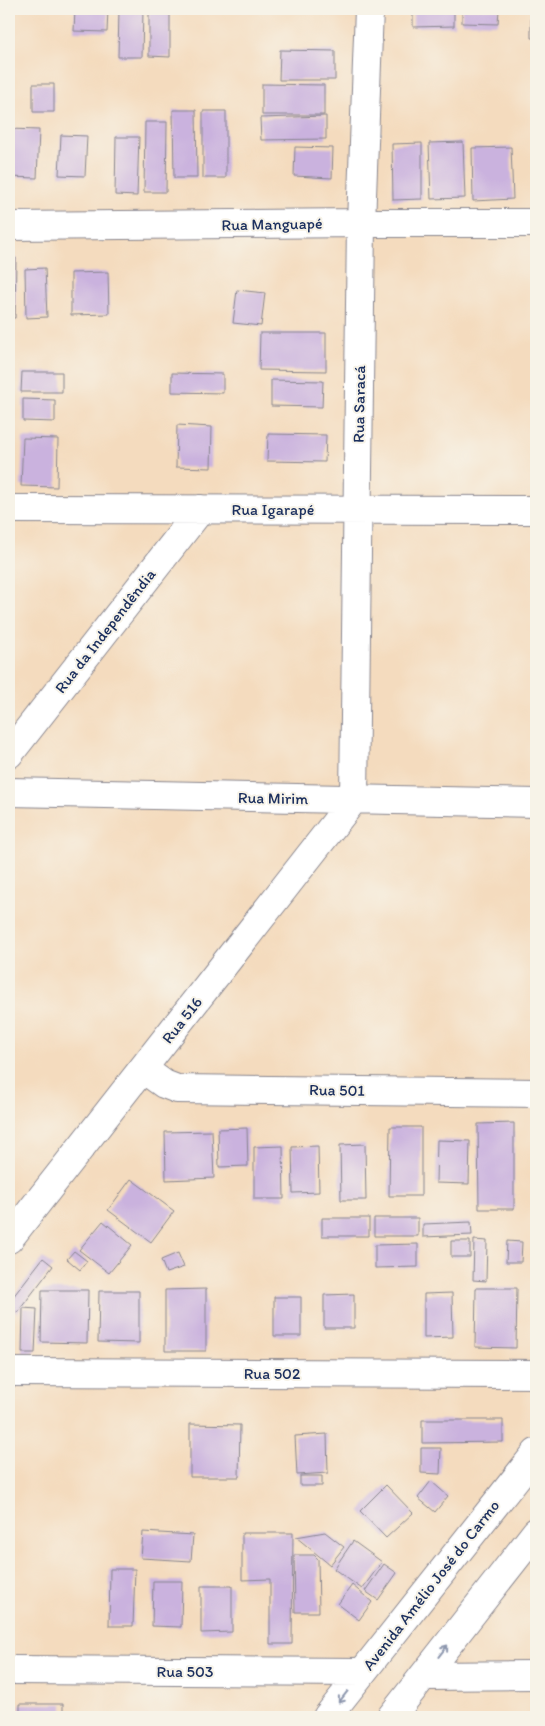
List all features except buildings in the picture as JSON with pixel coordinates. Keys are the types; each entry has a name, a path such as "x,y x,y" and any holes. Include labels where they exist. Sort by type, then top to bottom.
{"street":[{"name":"Rua Saracá","path":"354,799 361,223 369,9"},
{"name":"Rua Manguapé","path":"9,226 536,223"},
{"name":"Rua Igarapé","path":"9,509 536,510"},
{"name":"Rua da Independêndia","path":"9,754 201,509"},
{"name":"Rua Mirim","path":"9,792 536,803"},
{"name":"Rua 516","path":"9,1239 354,799"},
{"name":"Rua 501","path":"143,1069 164,1084 177,1089 536,1093"},
{"name":"Rua 502","path":"9,1372 536,1374"},
{"name":"Avenida Amélio José do Carmo","path":"327,1717 536,1454"},
{"path":"391,1717 536,1532"},
{"name":"Rua 503","path":"9,1670 362,1672"},
{"path":"423,1676 536,1675"}]}
